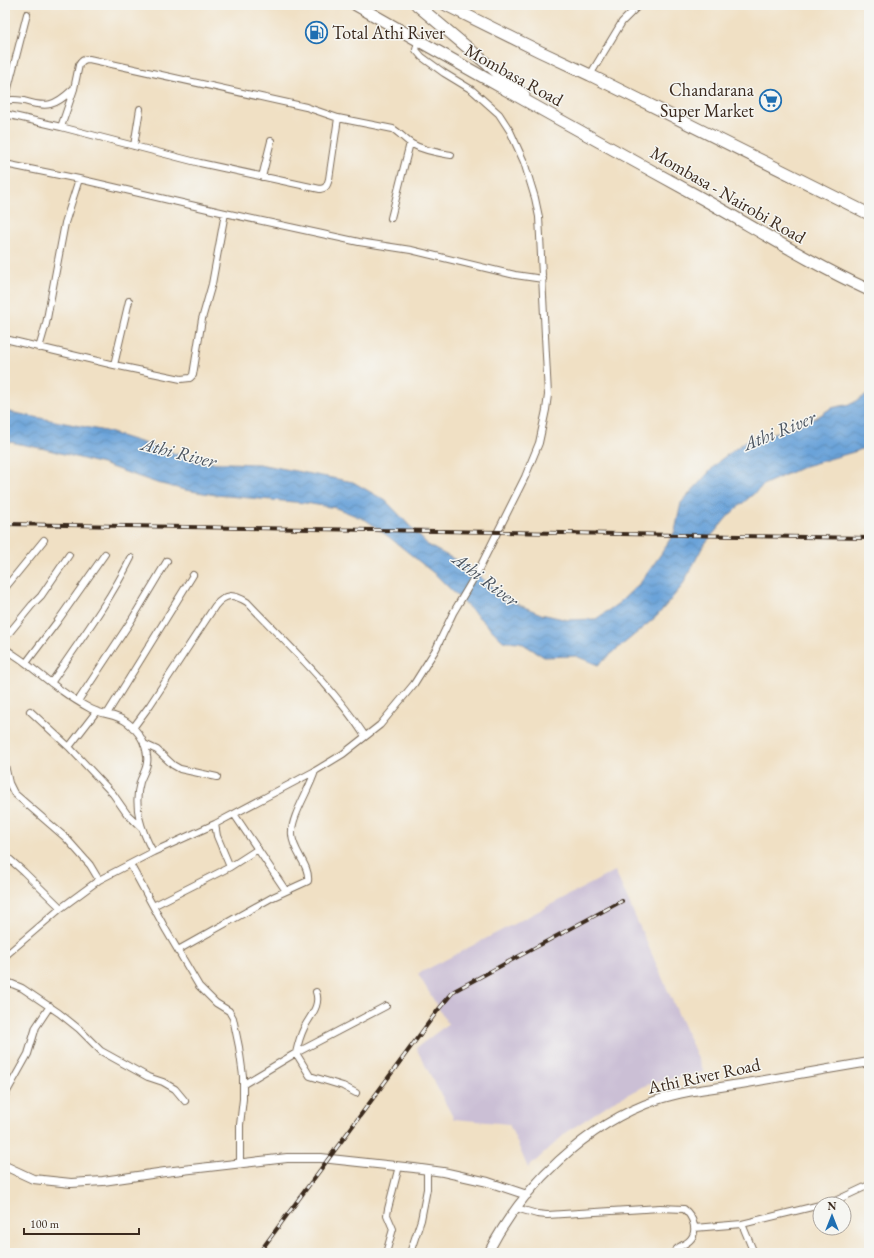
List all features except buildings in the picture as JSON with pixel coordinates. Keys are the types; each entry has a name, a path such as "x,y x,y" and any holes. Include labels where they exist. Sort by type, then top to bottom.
{"highway":[{"name":"Mombasa Road","path":"356,5 572,127"},
{"path":"417,5 546,113"},
{"name":"Mombasa Road","path":"446,5 869,214"},
{"name":"Mombasa - Nairobi Road","path":"572,127 803,257 869,290"}],"street":[{"path":"590,75 622,22 639,5"},
{"path":"27,14 5,100 14,99 45,106 60,100 74,89"},
{"path":"5,956 60,908 99,880 153,852 215,824 315,771 343,754 380,725 414,684 436,649 453,613 478,570 525,477 539,443 548,395 539,217 535,198 522,157 510,131 499,114 472,90 444,73 422,57 416,50 418,41"},
{"path":"60,127 74,89 79,65 84,59 89,59 306,107 338,118 392,129 399,132 410,143 427,150 452,155"},
{"path":"134,146 140,109"},
{"path":"5,114 200,163 314,188 324,188 327,186 338,118"},
{"path":"262,177 271,142"},
{"path":"391,218 410,143"},
{"path":"5,164 79,179 359,242 411,250 515,275 543,279"},
{"path":"39,348 46,324 65,223 79,179"},
{"path":"5,339 114,365 187,379 193,375 202,319 212,284 225,213"},
{"path":"114,365 129,301"},
{"path":"5,588 44,540"},
{"path":"26,663 58,622 105,554"},
{"path":"5,638 41,596 69,555"},
{"path":"51,683 104,605 131,558"},
{"path":"78,701 131,621 167,561"},
{"path":"107,714 193,575"},
{"path":"133,728 157,695 214,606 227,596 233,596 247,602 305,663 346,708 365,736"},
{"path":"5,648 51,683 78,701 96,712 120,718 133,728 144,744 148,757 138,790 138,804 142,828 153,852"},
{"path":"30,712 69,747 113,794 127,814 142,828"},
{"path":"69,747 96,712"},
{"path":"144,744 157,750 173,765 180,769 217,777"},
{"path":"5,764 9,783 14,793 66,838 90,865 99,880"},
{"path":"178,950 286,891 308,882 307,872 291,834 296,815 315,771"},
{"path":"234,814 286,891"},
{"path":"215,824 217,836 230,866"},
{"path":"153,906 230,866 258,849"},
{"path":"5,855 60,908"},
{"path":"130,864 199,986 208,996 231,1014 239,1047 244,1084 240,1120 240,1164"},
{"path":"5,981 22,988 50,1006 79,1029 101,1051 148,1077 163,1082 175,1089 185,1101"},
{"path":"316,992 318,999 316,1007 304,1028 296,1053 310,1076 343,1086 356,1093"},
{"path":"5,1095 28,1054 36,1027 50,1006"},
{"path":"244,1084 296,1053 386,1006"},
{"name":"Athi River Road","path":"488,1253 499,1232 516,1208 552,1168 580,1143 613,1120 669,1096 869,1062"},
{"path":"5,1166 33,1179 71,1183 103,1181 287,1158 314,1158 428,1170 488,1182 527,1195"},
{"path":"386,1253 393,1229 387,1215 399,1166"},
{"path":"410,1253 421,1220 427,1189 428,1170"},
{"path":"846,1196 869,1185"},
{"path":"694,1228 742,1224 812,1207"},
{"path":"516,1208 536,1214 547,1215 660,1208 684,1209 691,1216 694,1228 692,1237 689,1241 677,1248 674,1253"},
{"path":"742,1224 754,1253"}],"shaded area":[{"path":"615,871 704,1072 649,1084 612,1102 567,1132 528,1168 509,1124 454,1119 416,1048 448,1024 418,974"}],"water":[{"path":"869,394 869,446 805,466 765,484 729,515 703,546 682,586 657,616 598,665 576,656 544,657 520,642 503,641 436,575 389,537 366,520 336,508 305,503 216,495 185,490 157,483 102,464 45,449 5,441 5,411 105,431 197,462 259,464 353,482 386,501 429,546 467,566 510,601 541,614 568,620 596,619 619,603 641,582 675,531 681,503 719,461 746,441 794,427 816,418 831,408 851,404"}],"railway":[{"path":"5,524 869,538"},
{"path":"259,1253 438,1010 454,991 622,901"}],"place":[{"name":"Total Athi River","path":"317,33"},
{"name":"Chandarana Super Market","path":"770,100"}],"water label":[{"name":"Athi River","path":"779,430"},
{"name":"Athi River","path":"179,452"},
{"name":"Athi River","path":"486,579"}]}
